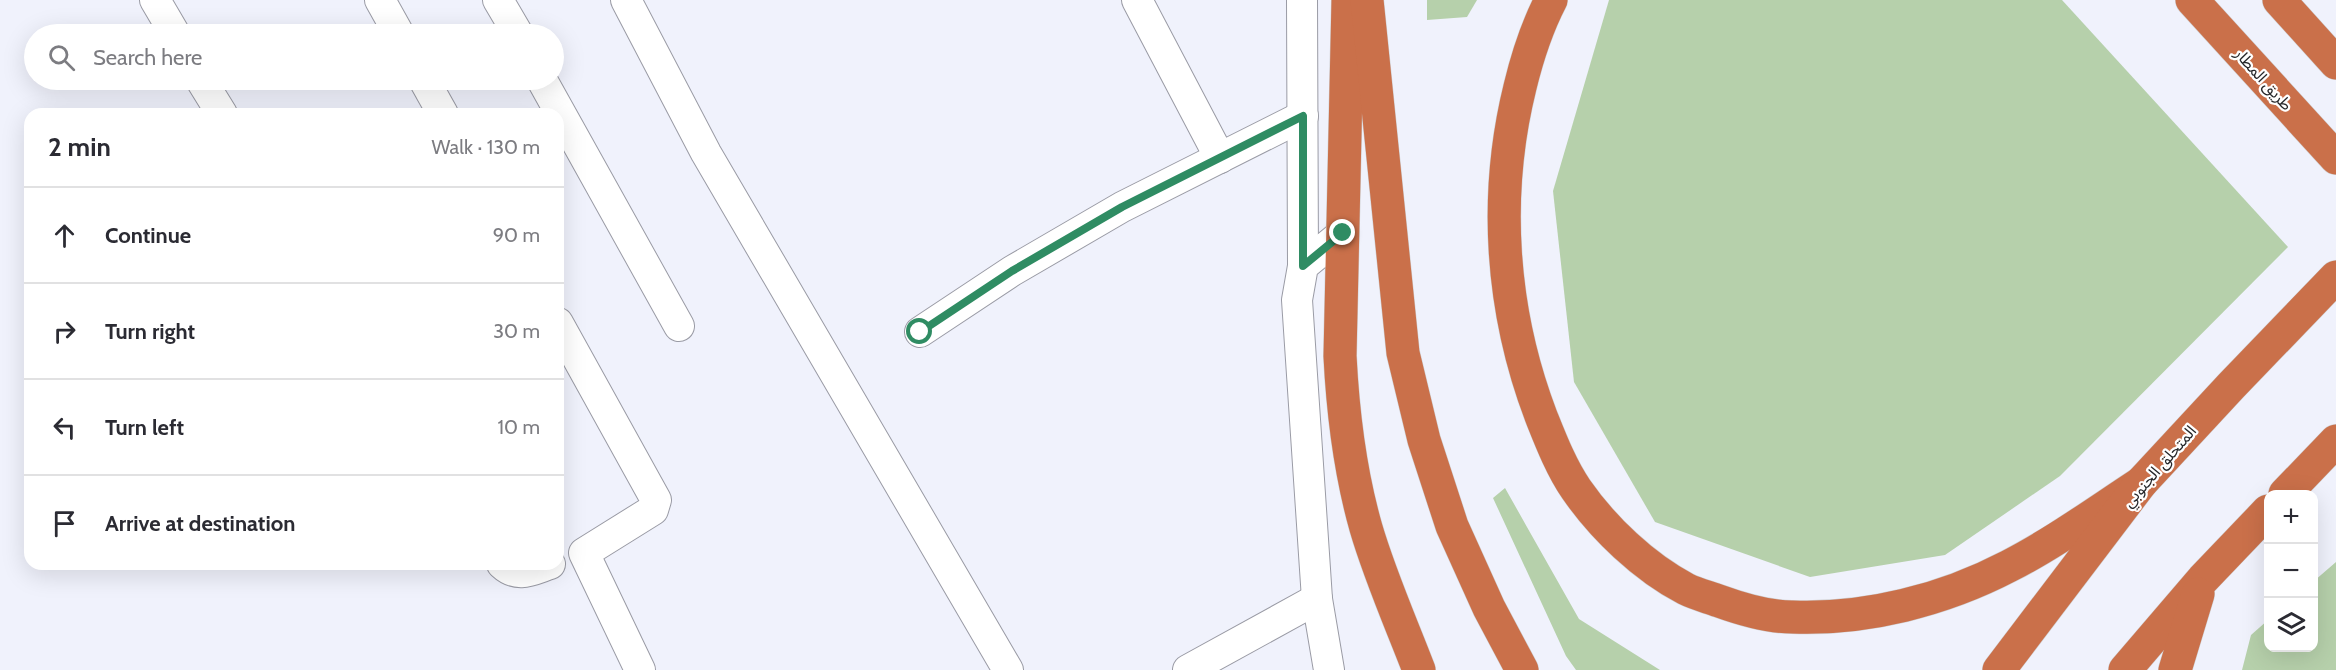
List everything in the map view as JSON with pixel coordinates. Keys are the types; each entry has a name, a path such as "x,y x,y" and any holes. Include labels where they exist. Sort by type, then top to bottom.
{"highway":[{"path":"1348,0 1340,356 1348,443 1366,528 1419,670"},
{"path":"1367,0 1403,353 1424,440 1452,526 1489,608 1522,670"},
{"path":"1551,0 1527,61 1511,130 1504,176 1504,235 1509,293 1520,351 1552,446 1575,489 1608,528 1645,562 1687,590 1734,607 1790,618 1847,615 1903,605 1958,589 2010,566 2141,483"},
{"name":"طريق المطار","path":"2192,0 2336,158"},
{"path":"2279,0 2336,63"},
{"name":"المتحلق الجنوبي","path":"1999,670 2141,483 2333,280"},
{"path":"2290,490 2336,441"},
{"path":"2125,670 2203,579 2264,515"},
{"path":"2175,670 2203,579"},
{"path":"2145,670 2162,627"}],"street":[{"path":"155,0 169,24"},
{"path":"380,0 393,24"},
{"path":"498,0 512,24"},
{"path":"626,0 706,153 1008,670"},
{"path":"1137,0 1220,158"},
{"path":"1302,0 1303,266 1297,300 1317,599 1329,670"},
{"path":"207,90 218,108"},
{"path":"430,90 440,108"},
{"path":"548,90 558,108"},
{"path":"920,332 1012,271 1122,207 1303,116"},
{"path":"564,120 679,326"},
{"path":"1303,266 1343,233"},
{"path":"564,333 656,500 653,510 571,557 640,670"},
{"path":"509,570 523,573 532,570"},
{"path":"1188,670 1317,599"}],"green space":[{"path":"1427,0 1477,0 1467,17 1427,20"},
{"path":"1609,0 2062,0 2288,247 2060,476 1945,555 1810,577 1655,522 1574,382 1553,191"},
{"path":"1505,488 1579,619 1660,670 1576,670 1566,656 1493,498"},
{"path":"2336,562 2336,670 2242,670 2251,635 2264,624 2264,652 2318,652 2318,578"}],"route":[{"path":"920,332 1012,271 1122,207 1303,116 1303,266 1343,233"}]}
